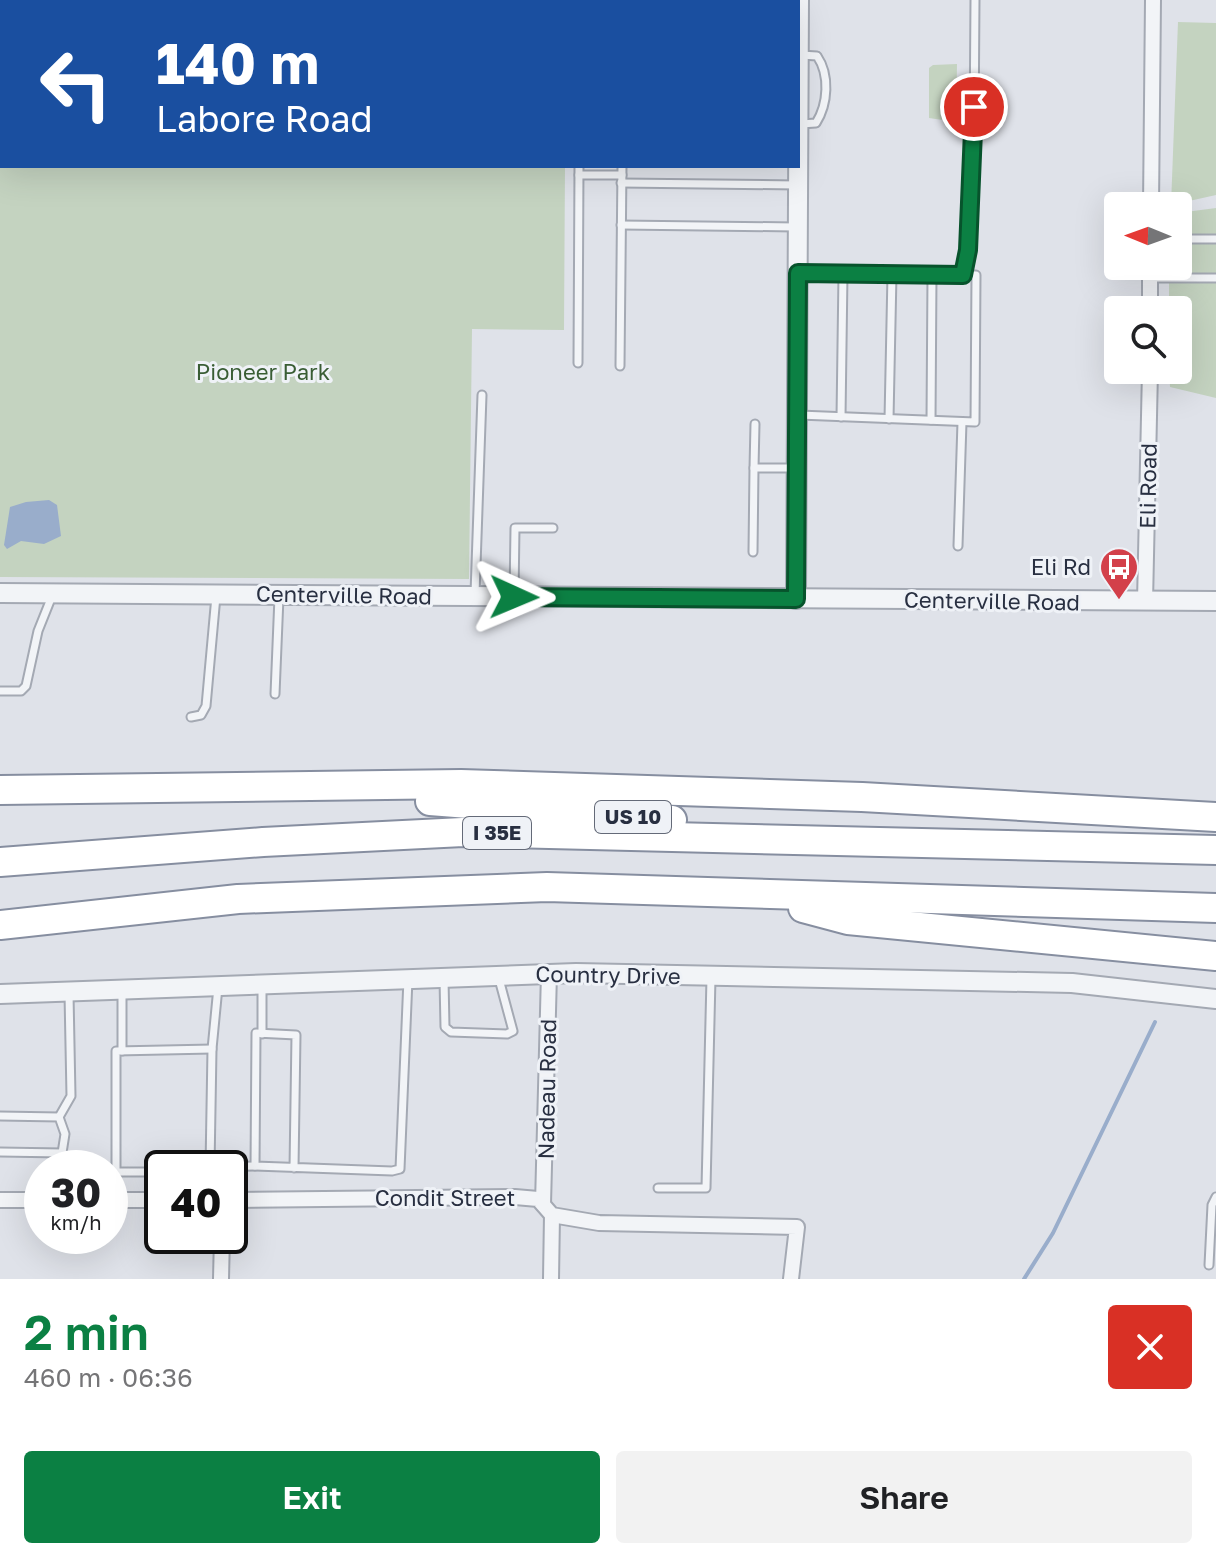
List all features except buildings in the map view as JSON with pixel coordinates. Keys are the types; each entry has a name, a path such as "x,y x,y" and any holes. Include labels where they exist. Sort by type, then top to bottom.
{"highway":[{"path":"270,788 461,784 565,787 910,799 1216,817"},
{"name":"US 10","path":"3,790 270,788 996,845"},
{"name":"I 35E","path":"0,862 263,842 463,832 1216,850"},
{"path":"0,925 93,912 238,899 547,887 1216,908"},
{"path":"752,894 848,920 1216,956"},
{"path":"0,914 93,912"}],"street":[{"path":"1151,192 1153,0"},
{"path":"796,599 799,168"},
{"name":"Eli Road","path":"1145,602 1150,384"},
{"name":"Centerville Road","path":"0,593 1216,601"},
{"name":"Country Drive","path":"0,994 549,973 1072,983 1216,999"},
{"name":"Nadeau Road","path":"549,973 547,1210 551,1279"},
{"name":"Condit Street","path":"248,1200 515,1197 538,1199 547,1210 599,1223 797,1227 791,1279"},
{"path":"0,1200 24,1200"},
{"path":"221,1279 222,1254"}],"lane":[{"path":"963,275 974,133 975,0"},
{"path":"800,55 817,56 826,68 824,110 816,123 800,124"},
{"path":"578,363 579,170 799,185"},
{"path":"620,366 622,175"},
{"path":"621,225 799,227"},
{"path":"1192,239 1216,239"},
{"path":"797,415 975,422 976,304 976,275 798,273"},
{"path":"841,417 843,274"},
{"path":"889,419 892,274"},
{"path":"931,420 932,275"},
{"path":"1192,276 1216,278"},
{"path":"475,597 482,395"},
{"path":"958,546 962,422"},
{"path":"753,552 755,424"},
{"path":"754,468 797,468"},
{"path":"514,597 515,528 553,528"},
{"path":"0,691 21,691 26,686 35,642 54,593"},
{"path":"191,717 201,715 206,706 216,594"},
{"path":"275,694 279,595"},
{"path":"444,977 445,1027 451,1032 507,1034 513,1031 498,975"},
{"path":"658,1188 706,1188 711,976"},
{"path":"248,1166 400,1169 408,979"},
{"path":"262,985 262,1034"},
{"path":"207,1150 218,987"},
{"path":"122,990 122,1051"},
{"path":"0,1152 62,1153 65,1134 59,1117 71,1096 69,992"},
{"path":"255,1166 256,1033 296,1035 294,1168"},
{"path":"144,1172 116,1172 116,1051 212,1049"},
{"path":"0,1116 59,1117"},
{"path":"1209,1265 1212,1205 1216,1197"}],"green space":[{"path":"1178,22 1216,23 1216,195 1192,200 1192,192 1171,192"},
{"path":"957,64 956,122 929,118 929,68 933,65"},
{"name":"Pioneer Park","path":"0,168 565,168 564,330 472,329 469,579 0,577"},
{"path":"1216,208 1216,398 1170,387 1170,384 1192,384 1192,296 1169,296 1169,280 1192,280 1192,211"}],"water":[{"path":"49,500 57,505 61,536 44,544 21,541 7,549 4,545 10,507"}],"waterway":[{"path":"1024,1279 1053,1233 1155,1022"}],"place":[{"name":"Eli Rd","path":"1119,601"}],"route":[{"path":"514,597 796,599 798,273 963,275 968,250 974,107"}]}
